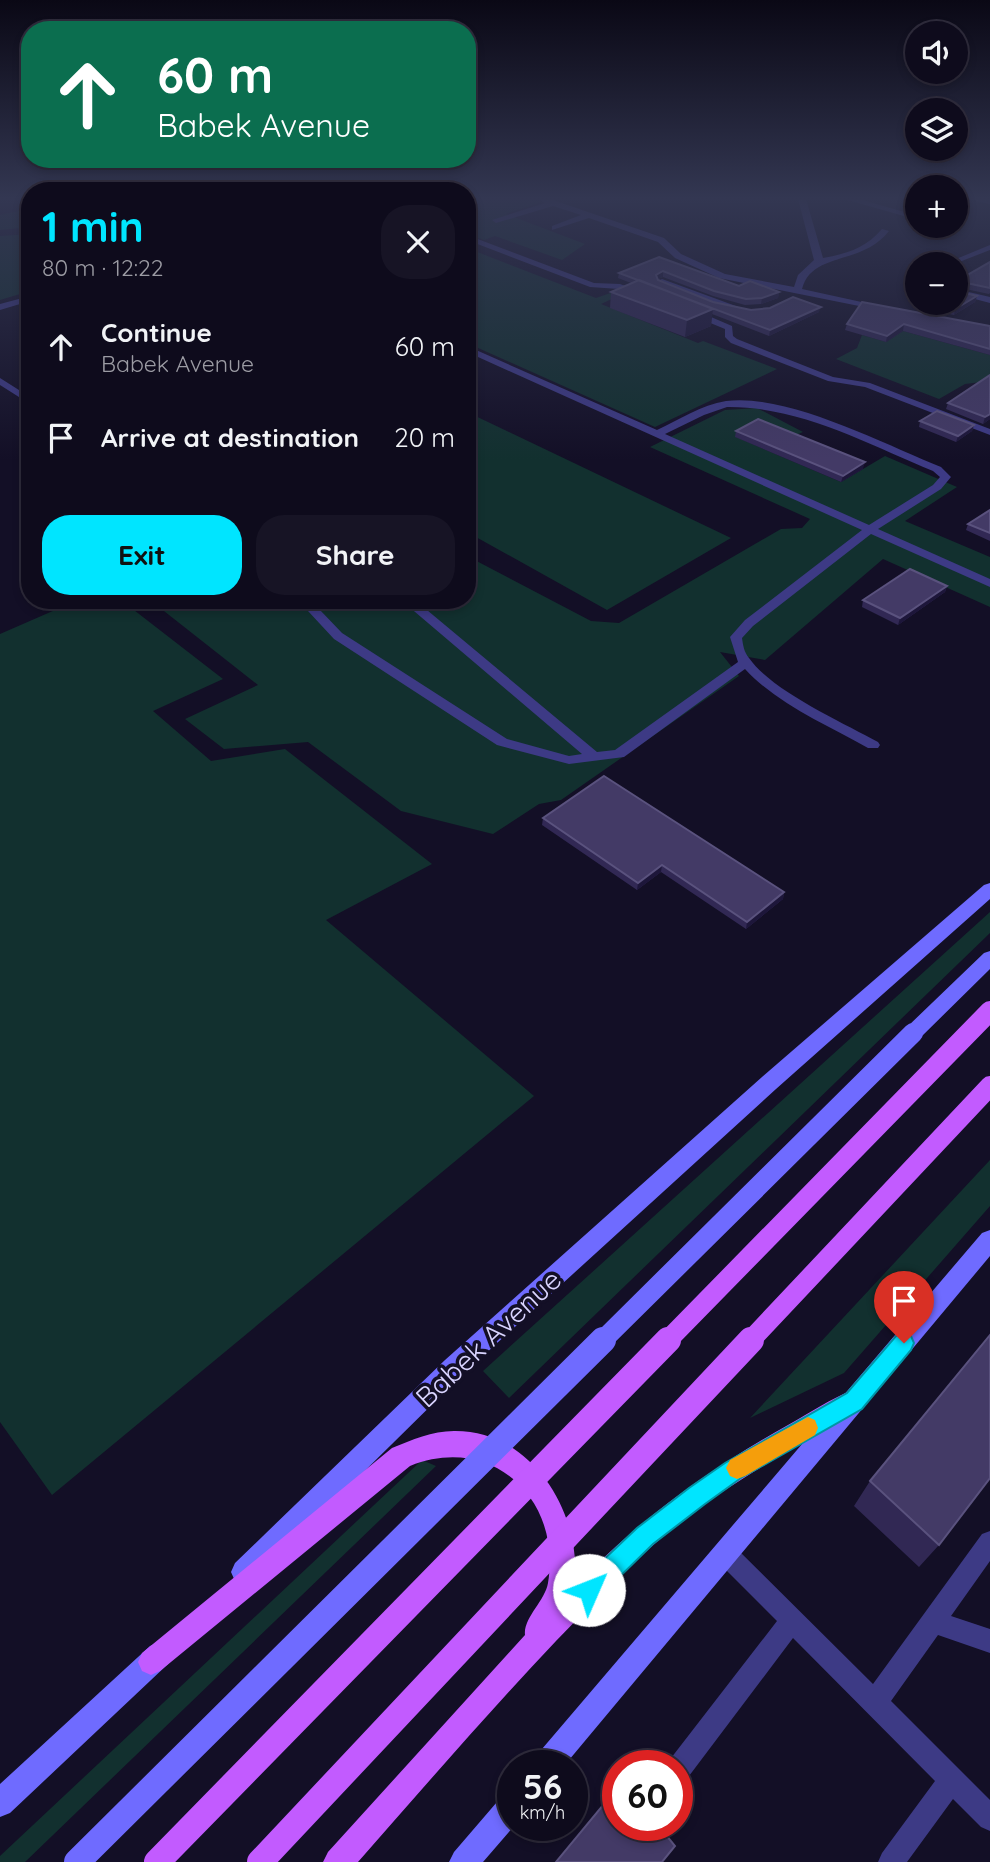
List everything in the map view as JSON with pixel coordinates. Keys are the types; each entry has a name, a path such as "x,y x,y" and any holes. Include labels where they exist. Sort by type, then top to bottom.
{"main road":[{"name":"Babek Avenue","path":"0,1803 151,1662 453,1368 779,1074 990,889"},
{"path":"76,1862 990,958"},
{"path":"157,1862 990,1011"},
{"path":"260,1862 990,1086"},
{"path":"559,1750 990,1240"},
{"path":"338,1862 518,1662 645,1536 733,1471 855,1401"},
{"path":"151,1662 401,1457 426,1447 446,1443 473,1445 506,1458 538,1487 557,1522 563,1555 561,1585 550,1612 518,1662"},
{"path":"464,1862 497,1824"}],"street":[{"path":"759,286 794,295 890,309"},
{"path":"794,295 798,286"}],"lane":[{"path":"617,286 652,298"},
{"path":"675,286 750,313"},
{"path":"968,295 990,300"},
{"path":"0,307 21,301"},
{"path":"689,312 725,325 729,328 729,337 734,341 821,376 877,388 990,432"},
{"path":"476,353 990,583"},
{"path":"0,381 21,395"},
{"path":"657,434 726,404 761,404 790,412 937,469 946,477 937,487 870,529 749,623 736,637 745,663 766,682 873,745"},
{"path":"314,609 338,636 502,742 569,760 619,754 745,663"},
{"path":"418,609 595,758"},
{"path":"875,1702 990,1542"},
{"path":"725,1553 990,1818"},
{"path":"693,1750 793,1619"},
{"path":"933,1621 990,1641"},
{"path":"891,1862 952,1779"}],"green space":[{"path":"0,286 21,286 21,294 0,300"},
{"path":"476,286 565,286 596,298 619,290 627,292 601,304 698,343 703,341 777,369 655,427 476,347"},
{"path":"903,331 990,355 990,381 965,384 939,399 836,359 857,348 862,335 886,342"},
{"path":"757,408 803,432 789,438 736,437 841,482 885,456 957,487 905,521 990,557 990,607 883,559 765,660 720,652 739,676 561,800 539,804 493,834 401,811 308,742 224,749 185,719 258,685 161,609 476,609 476,561 591,621 619,623 781,529 802,528 810,519 650,447 725,410"},
{"path":"476,416 731,538 607,610 476,537"},
{"path":"57,609 133,609 223,679 153,711 211,761 285,749 432,864 326,920 534,1096 52,1495 0,1422 0,634"},
{"path":"990,912 990,933 509,1398 483,1371"},
{"path":"990,1160 990,1206 844,1373 750,1418"},
{"path":"422,1460 436,1466 25,1862 0,1862 0,1856"}],"building":[{"path":"625,286 654,286 713,309 687,320 611,292"},
{"path":"653,286 673,286 713,302 751,310 770,308 793,297 821,307 770,330"},
{"path":"701,286 763,286 779,292 762,298 746,299"},
{"path":"968,294 977,296 968,301"},
{"path":"862,302 905,310 905,315 931,315 990,326 990,349 904,324 887,336 847,324"},
{"path":"990,375 990,414 985,417 948,403"},
{"path":"937,411 974,425 958,436 920,421"},
{"path":"758,419 865,462 843,476 736,431"},
{"path":"990,510 990,533 968,524"},
{"path":"910,569 947,586 900,618 863,600"},
{"path":"604,776 784,892 747,922 662,865 638,883 543,818"},
{"path":"990,1335 990,1478 939,1545 870,1481"},
{"path":"602,1806 602,1841 671,1841 675,1846 662,1862 556,1862 573,1841 588,1841 588,1823"}],"slow traffic":[{"path":"737,1468 808,1428"}],"route":[{"path":"589,1590 645,1536 697,1496 733,1471 855,1401 904,1343"}]}
